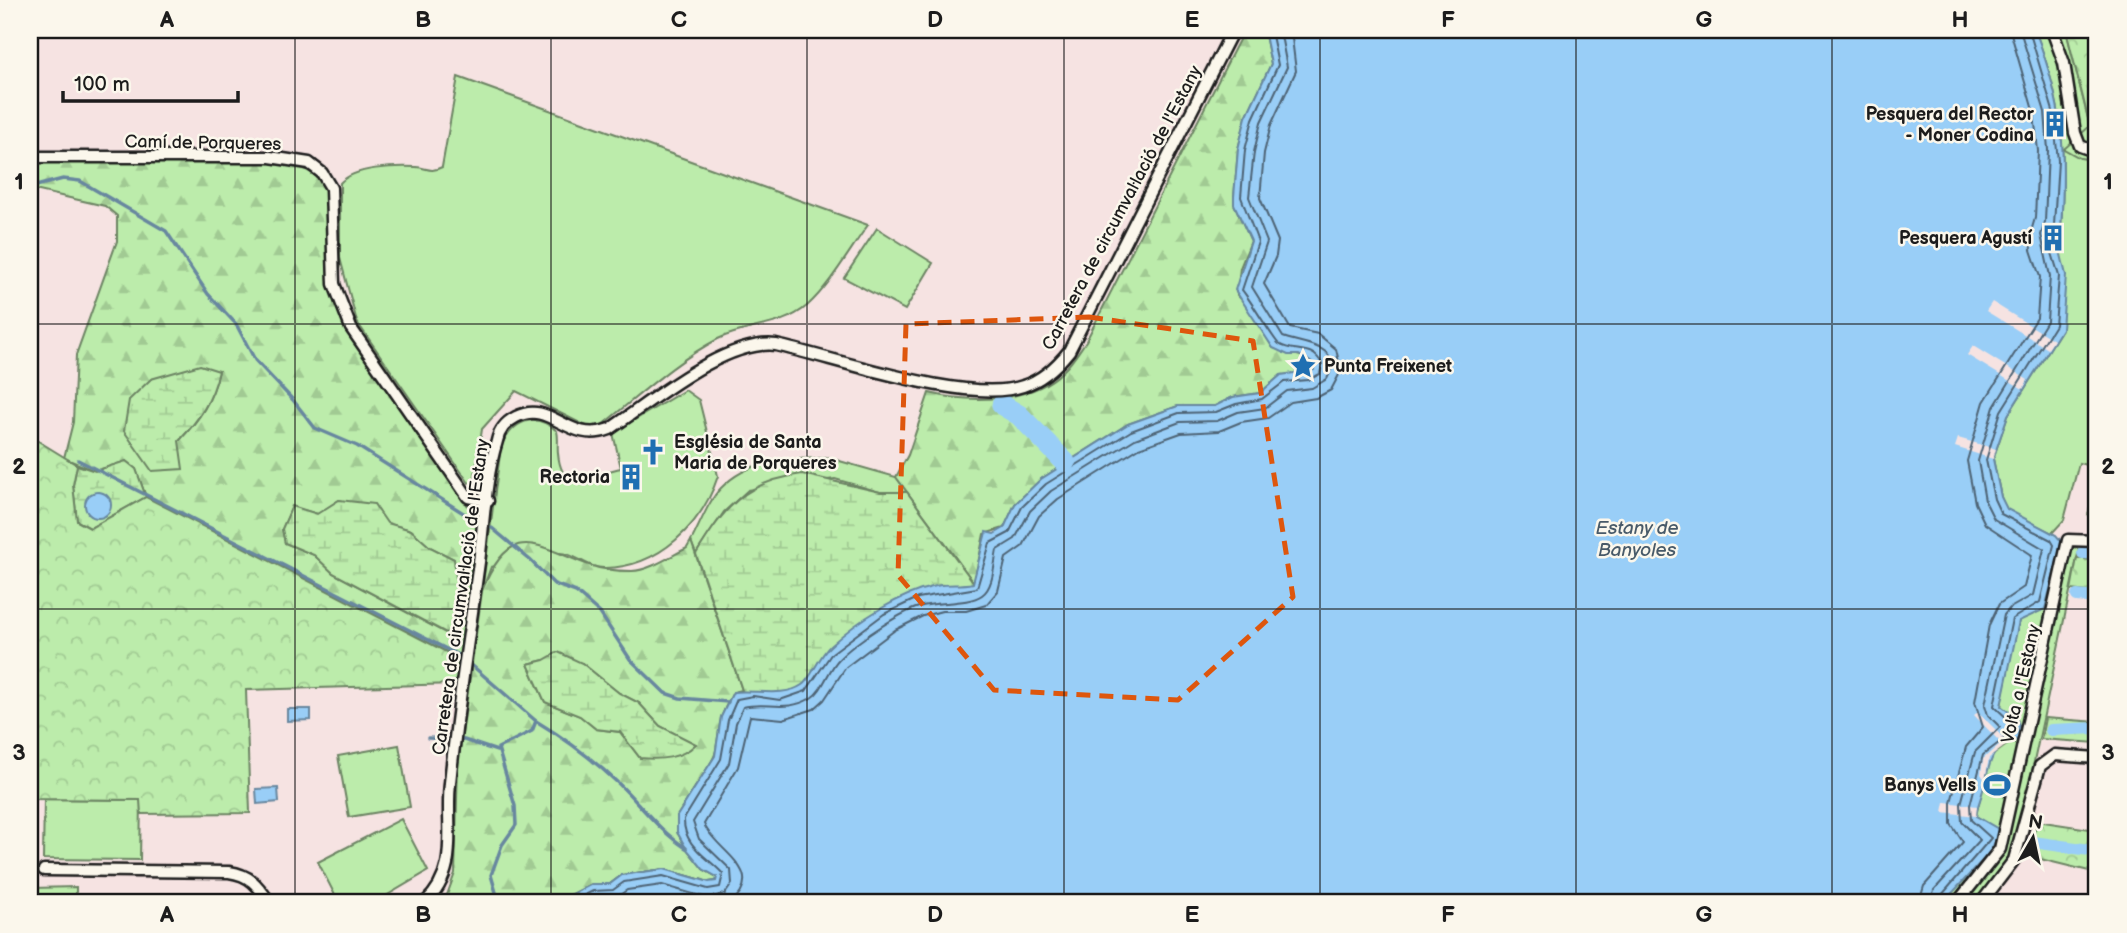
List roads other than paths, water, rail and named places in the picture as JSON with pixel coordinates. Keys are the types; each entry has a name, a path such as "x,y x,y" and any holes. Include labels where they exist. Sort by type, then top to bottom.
{"street":[{"name":"Carretera de circumval·lació de l'Estany","path":"425,903 440,885 450,856 450,781 496,442 502,428 515,417 539,414 584,434 597,434 610,429 714,360 753,344 776,345 960,389 1000,391 1022,387 1038,379 1069,351 1233,30"},
{"path":"2052,30 2064,63 2075,134 2080,146 2097,152"},
{"name":"Camí de Porqueres","path":"30,157 270,157 309,163 322,173 331,188 334,284 351,328 468,497 488,501"},
{"name":"Volta a l'Estany","path":"1957,903 2000,849 2068,540 2097,541"},
{"path":"1981,903 2014,860 2040,766 2055,755 2097,758"},
{"path":"44,870 245,874 255,882 270,903"}],"water":[{"name":"Estany de Banyoles","path":"1264,30 2035,30 2052,82 2061,128 2063,200 2061,229 2056,234 2066,275 2062,329 2008,415 1993,459 2001,497 2007,509 2056,535 2062,542 2045,609 2019,621 2001,706 2011,713 2019,724 2018,740 2002,746 1992,758 1976,816 2000,830 1991,851 1943,903 555,903 592,884 610,884 622,875 664,869 709,882 716,881 717,877 703,869 686,848 677,832 677,816 715,756 721,717 733,692 778,692 794,689 805,682 830,646 880,609 922,590 941,585 973,583 986,532 994,534 1004,528 1015,504 1041,479 1128,424 1178,406 1215,406 1233,397 1260,393 1281,375 1314,370 1314,364 1299,355 1288,355 1273,348 1235,290 1251,241 1234,204 1238,149 1246,117 1271,64"},
{"path":"98,492 107,496 111,505 107,514 98,518 89,514 85,505 89,496"},
{"path":"287,709 311,709 311,720 287,721"},
{"path":"278,788 279,802 257,804 256,789"}],"waterway":[{"path":"30,185 63,179 80,181 166,231 208,294 236,324 255,360 315,428 357,446 476,521"},
{"path":"1002,405 1019,415 1065,462"},
{"path":"78,460 462,657"},
{"path":"492,528 554,584 576,592 600,613 630,659 665,693 680,698 728,702"},
{"path":"2083,553 2097,554"},
{"path":"2077,596 2097,598"},
{"path":"468,662 536,721 532,731 498,748 515,806 516,825 502,845 491,875 499,903"},
{"path":"536,721 600,767 659,826 686,848"},
{"path":"2051,730 2097,728"},
{"path":"428,738 464,740 497,751"},
{"path":"2033,842 2097,851"}],"place":[{"name":"Pesquera del Rector - Moner Codina","path":"2055,124"},
{"name":"Pesquera Agustí","path":"2053,238"},
{"name":"Punta Freixenet","path":"1303,366"},
{"name":"Església de Santa Maria de Porqueres","path":"653,452"},
{"name":"Rectoria","path":"631,477"},
{"name":"Banys Vells","path":"1997,785"}]}
